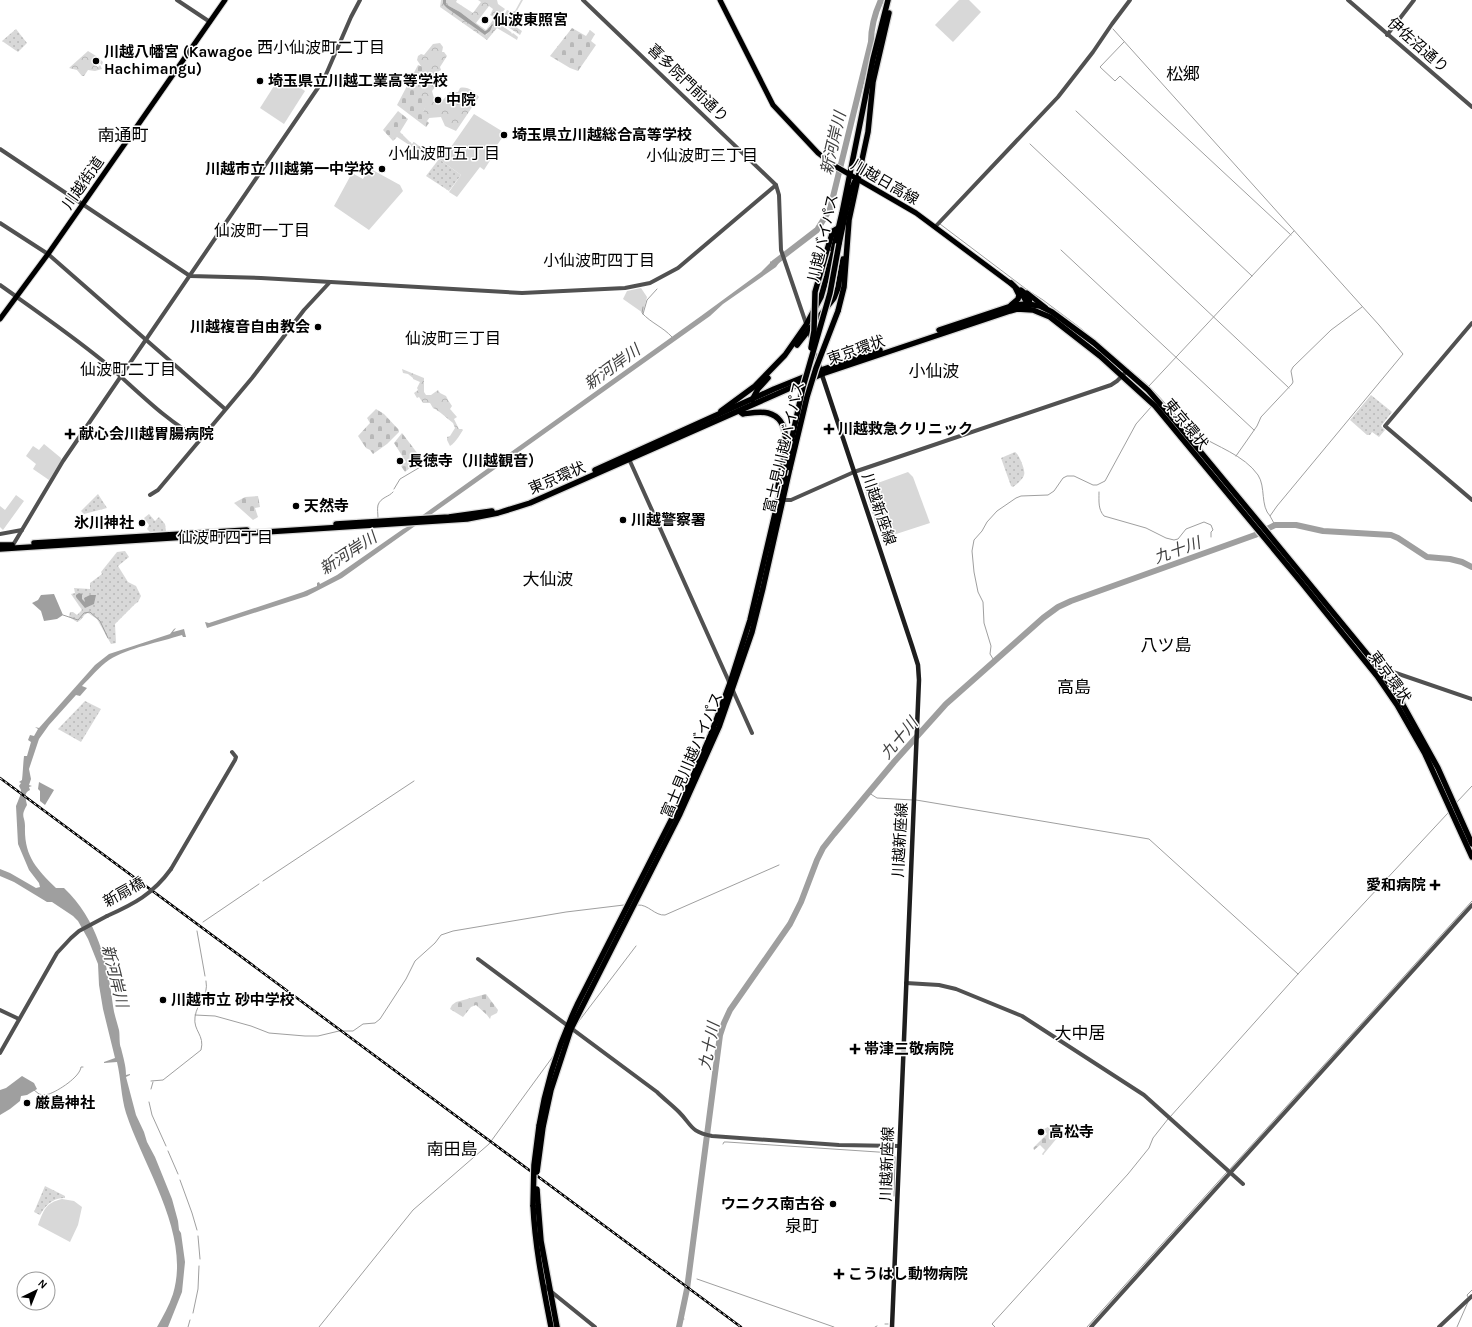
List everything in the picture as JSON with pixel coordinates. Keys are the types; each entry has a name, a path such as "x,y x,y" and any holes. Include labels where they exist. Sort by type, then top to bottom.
{"highway":[{"name":"川越バイパス","path":"751,402 758,389 788,357 807,328 824,286 842,213 873,60 888,0"},
{"path":"839,244 850,192 852,185 857,178 868,132 873,82 892,0"},
{"name":"富士見川越バイパス","path":"569,1028 692,789 719,727 733,689 755,620 806,397 820,354 838,311 844,287 847,236 857,178"},
{"name":"富士見川越バイパス","path":"551,1327 536,1243 537,1172 541,1126 569,1028 690,783 706,747 730,683 750,620 803,387 830,293 839,244 842,213"},
{"path":"803,387 814,331 815,292 833,231 838,228"},
{"name":"川越バイパス","path":"712,417 751,388 768,373 834,298 838,288 847,236"},
{"path":"1013,285 1022,294 1029,307"},
{"path":"1004,308 1015,303 1018,299 1018,293 1013,285"},
{"name":"東京環状","path":"0,545 400,520 467,515 498,510 528,500 712,417 821,372 1004,308 1040,306 1052,312 1157,400 1260,528 1274,541 1379,674 1425,754 1472,856"},
{"name":"東京環状","path":"821,372 1010,311 1029,307 1044,313 1125,374"},
{"name":"東京環状","path":"0,550 204,537 286,530 393,525 487,516 521,506 739,411 751,402"},
{"path":"739,411 743,414 761,412 772,415 778,419 783,426 786,440 776,499 776,511"},
{"name":"東京環状","path":"1260,528 1265,538 1401,700 1430,752 1472,844"},
{"name":"富士見川越バイパス","path":"536,1205 549,1290 557,1327"}],"main road":[{"name":"川越街道","path":"0,319 48,254 225,0"},
{"name":"川越日高線","path":"720,0 773,105 818,153 837,167 916,213 1052,312"},
{"name":"川越新座線","path":"821,372 912,646 918,668 919,680 892,1327"}],"street":[{"path":"177,0 210,22"},
{"path":"12,545 63,461 324,79 360,0"},
{"name":"喜多院門前通り","path":"583,0 776,185"},
{"path":"935,227 1058,98 1094,52 1130,0"},
{"name":"伊佐沼通り","path":"1348,0 1472,107"},
{"path":"1387,35 1414,0"},
{"path":"0,149 190,276 522,292 618,289 639,286 660,279 678,268 776,185 779,195 781,252 821,372"},
{"path":"0,223 48,254 225,409"},
{"path":"150,494 158,490 252,378 304,310 330,282"},
{"path":"0,285 83,345 151,405 184,431 200,439"},
{"path":"1472,323 1385,426 1472,500"},
{"path":"783,500 792,500 854,472 1111,384 1125,374"},
{"path":"629,459 752,733"},
{"path":"0,534 22,530"},
{"path":"1379,674 1390,671 1472,699"},
{"name":"新扇橋","path":"0,1053 53,959 71,938 84,927 145,897 160,884 171,870 235,760 236,757 232,752"},
{"path":"1091,1327 1472,905"},
{"path":"478,959 657,1092 679,1112 693,1129 702,1134 839,1145 899,1146"},
{"path":"906,983 940,984 1022,1016 1144,1095 1243,1184"},
{"path":"0,1010 19,1019"},
{"path":"543,1285 595,1327"},
{"path":"1439,1327 1472,1296"}],"green space":[{"path":"441,0 443,0 443,4 486,35 493,26 491,24 487,30 485,31 460,12 446,4 446,0 457,0 456,2 473,13 481,2 478,0 497,0 498,4 505,9 501,14 503,17 507,10 512,12 515,11 521,0 523,0 510,23 522,31 520,35 490,15 493,9 489,6 476,23 486,30 493,20 518,37 517,40 497,28 487,40 440,7"},
{"path":"959,0 969,0 981,12 953,42 935,25"},
{"path":"572,28 586,36 590,30 595,34 591,41 596,45 578,71 550,56"},
{"path":"16,29 27,43 18,52 2,41"},
{"path":"440,43 443,47 442,52 444,52 447,56 440,67 441,70 434,74 433,80 437,83 437,85 432,91 434,98 438,101 442,101 450,92 458,92 460,88 471,90 479,97 456,131 445,126 441,117 429,118 422,115 426,102 419,98 419,83 423,76 421,66 417,60 418,56 421,54 424,55 433,44"},
{"path":"88,51 103,62 102,65 97,60 94,62 98,67 100,65 102,69 95,71 88,70 84,76 82,76 77,70 69,68"},
{"path":"418,65 424,67 420,82 420,91 421,95 428,102 423,112 430,117 427,121 429,123 426,127 397,105"},
{"path":"281,75 305,91 284,124 260,108"},
{"path":"398,111 408,119 400,132 412,144 414,142 427,152 426,153 424,152 423,154 397,137 393,141 383,130"},
{"path":"474,114 505,133 484,170 480,167 457,197 449,192 461,175 439,159 451,147"},
{"path":"439,159 461,175 449,191 426,176"},
{"path":"369,168 400,185 403,191 369,230 334,206 352,173 363,179"},
{"path":"641,288 647,297 643,313 623,299 627,291"},
{"path":"402,369 424,378 424,392 426,395 431,395 438,390 446,396 452,406 450,409 457,417 454,419 459,429 463,430 456,441 450,446 447,437 450,436 455,428 453,423 433,408 430,403 423,403 419,397 417,398 414,393 418,390 417,388 420,382 413,379 408,374 403,373"},
{"path":"1371,395 1392,412 1381,426 1385,430 1379,437 1372,432 1370,435 1367,435 1350,420"},
{"path":"376,409 384,414 399,430 399,432 387,444 373,454 366,448 358,436 370,423 367,418"},
{"path":"402,433 421,458 405,472 401,466 406,462 394,443"},
{"path":"44,444 61,458 61,461 49,480 33,469 36,464 26,456 33,446 39,450"},
{"path":"1015,452 1017,453 1023,466 1024,473 1021,480 1013,487 1011,486 1001,458"},
{"path":"908,472 913,477 930,523 890,536 877,527 864,488"},
{"path":"98,494 107,508 84,514 81,511"},
{"path":"16,495 24,501 3,530 0,527 0,506 5,510"},
{"path":"258,496 260,507 255,508 258,517 253,520 234,503 245,497"},
{"path":"149,514 155,521 159,517 165,524 166,531 150,532 147,529 149,525 144,518"},
{"path":"125,551 129,557 118,566 128,582 136,586 141,596 138,602 115,624 116,643 111,644 97,619 88,613 77,622 69,617 70,612 77,615 82,610 71,594 75,593 74,588 90,589 90,583 102,574 101,572 117,552"},
{"path":"85,701 101,709 81,742 58,729"},
{"path":"486,994 498,1010 497,1013 491,1016 490,1019 476,1005 471,1007 463,1017 450,1009 456,1002"},
{"path":"1048,1127 1057,1138 1043,1155 1042,1154 1045,1150 1040,1145 1034,1150 1033,1148 1047,1134 1044,1129"},
{"path":"45,1186 65,1196 65,1198 57,1199 50,1203 44,1208 40,1215 34,1212"},
{"path":"62,1199 74,1201 82,1207 78,1225 70,1242 38,1225 46,1208 52,1203"}],"shaded area":[{"path":"443,0 446,0 446,4 460,12 485,31 492,24 493,25 490,31 485,35 447,8 443,4"},
{"path":"780,257 781,260 776,267 723,304 710,316 342,578 307,596 207,628 205,622 209,623 303,592 317,586 317,583 319,582 320,584 337,575 411,525 424,514 701,316 761,272 770,263 770,261 771,262"},
{"path":"79,593 82,594 82,599 85,602 84,598 90,595 96,595 94,604 85,608 76,597"},
{"path":"54,594 63,615 57,619 44,621 41,611 32,603 38,600 41,595"},
{"path":"176,628 173,632 184,629 186,637 183,637 182,635 125,652 105,663 82,686 87,688 80,696 76,695 49,725 39,739 29,769 31,779 29,785 32,786 29,787 30,790 26,793 27,805 23,814 25,836 29,854 37,868 56,888 64,888 75,900 85,913 99,942 108,974 113,1009 119,1030 126,1075 130,1074 126,1077 136,1115 172,1199 178,1221 185,1262 182,1292 168,1327 157,1327 173,1294 177,1271 176,1248 171,1225 163,1202 126,1113 117,1062 104,1063 115,1058 103,1009 99,985 98,964 88,939 78,921 73,916 52,902 47,902 14,882 0,876 0,869 36,888 40,887 39,883 29,870 18,844 16,806 21,790 19,786 21,783 19,782 22,780 24,756 27,756 31,742 28,740 30,735 34,736 38,729 35,727 39,728 95,665 109,654 170,634"},
{"path":"39,782 54,790 45,805 40,801 40,791 38,789"},
{"path":"22,1076 34,1083 37,1089 27,1095 21,1096 20,1101 0,1115 0,1090 6,1088"}],"waterway":[{"name":"新河岸川","path":"774,263 817,230 830,209 871,42 874,20 881,0"},
{"path":"1113,29 1379,325 1403,354 1277,506 1270,516 1275,525"},
{"path":"1124,42 1100,67 1115,81 1120,76 1291,235"},
{"path":"1076,111 1252,276"},
{"path":"1030,144 1289,388"},
{"path":"940,224 1079,327 1149,386"},
{"path":"1270,516 1265,507 1262,485 1258,475 1252,468 1238,457 1190,429 1149,386 1294,231"},
{"path":"1061,250 1254,430"},
{"path":"643,314 647,300 657,289"},
{"path":"643,307 642,313 672,337"},
{"path":"1236,456 1257,426 1261,417 1292,384 1291,371 1293,367 1331,330 1362,307"},
{"path":"995,662 990,654 991,646 984,623 983,602 978,592 974,572 972,551 974,540 997,511 1016,498 1021,496 1048,495 1054,491 1063,478 1067,476 1074,476 1093,485 1097,485 1105,481 1136,424 1151,407"},
{"path":"394,489 400,479 422,466 426,467"},
{"path":"378,518 379,502 393,492"},
{"path":"1099,492 1100,508 1104,516 1146,528 1166,538 1174,540 1178,539 1186,529 1204,522 1211,525 1213,530 1211,532 1211,537"},
{"name":"九十川","path":"679,1327 687,1289 720,1035 724,1023 730,1010 790,924 801,902 823,848 894,762 946,704 1043,618 1058,607 1255,535 1275,525 1296,525 1323,531 1391,535 1427,557 1450,559 1462,562 1472,567"},
{"path":"63,615 78,620 84,613 90,612 100,621 108,638"},
{"path":"263,881 414,781"},
{"path":"1457,802 1472,786"},
{"path":"869,793 877,798 913,800"},
{"path":"916,800 1149,839 1298,974"},
{"path":"1170,1117 1298,974 1448,813"},
{"path":"638,905 645,906 658,914 665,915 779,865"},
{"path":"203,922 259,884"},
{"path":"1230,1169 1472,901"},
{"path":"195,1015 215,1016 251,1026 269,1033 318,1036 339,1031 353,1031 363,1024 375,1023 380,1019 406,979 415,961 435,943 441,935 453,931 566,912 624,905"},
{"path":"197,931 205,976"},
{"path":"576,1025 636,946"},
{"path":"151,1081 163,1080 201,1050 202,1045 196,1026 195,1017 206,991 206,981"},
{"path":"319,1327 413,1210 489,1144 554,1055"},
{"path":"34,1090 41,1095 47,1095 63,1087 73,1079 80,1071 81,1067 83,1067"},
{"path":"151,1089 153,1082"},
{"path":"149,1102 152,1115 166,1146"},
{"path":"995,1327 992,1324 1128,1174 1149,1148 1153,1138 1168,1119"},
{"path":"723,1144 724,1142 727,1142 893,1153 895,1157 894,1196"},
{"path":"168,1151 178,1174"},
{"path":"1087,1327 1227,1172"},
{"path":"180,1180 197,1230"},
{"path":"198,1236 200,1259"},
{"path":"193,1313 198,1289 199,1266"},
{"path":"697,1279 834,1327"},
{"path":"1468,1297 1467,1295 1472,1290"},
{"path":"1457,1327 1468,1302"},
{"path":"188,1327 190,1320"}],"railway":[{"path":"0,778 741,1327"}],"place":[{"name":"仙波東照宮","path":"485,20"},
{"name":"川越八幡宮 (Kawagoe Hachimangu)","path":"96,61"},
{"name":"埼玉県立川越工業高等学校","path":"260,81"},
{"name":"中院","path":"438,100"},
{"name":"埼玉県立川越総合高等学校","path":"504,135"},
{"name":"川越市立 川越第一中学校","path":"382,169"},
{"name":"川越複音自由教会","path":"318,327"},
{"name":"川越救急クリニック","path":"829,429"},
{"name":"献心会川越胃腸病院","path":"70,434"},
{"name":"長徳寺（川越観音）","path":"400,461"},
{"name":"天然寺","path":"296,506"},
{"name":"川越警察署","path":"623,520"},
{"name":"氷川神社","path":"142,523"},
{"name":"愛和病院","path":"1435,885"},
{"name":"川越市立 砂中学校","path":"163,1000"},
{"name":"帯津三敬病院","path":"855,1049"},
{"name":"厳島神社","path":"27,1103"},
{"name":"高松寺","path":"1041,1132"},
{"name":"ウニクス南古谷","path":"833,1204"},
{"name":"こうはし動物病院","path":"839,1274"}],"district":[{"name":"西小仙波町二丁目","path":"321,47"},
{"name":"松郷","path":"1183,74"},
{"name":"南通町","path":"123,135"},
{"name":"小仙波町五丁目","path":"444,153"},
{"name":"小仙波町三丁目","path":"702,155"},
{"name":"仙波町一丁目","path":"262,230"},
{"name":"小仙波町四丁目","path":"599,260"},
{"name":"仙波町三丁目","path":"453,338"},
{"name":"仙波町二丁目","path":"128,369"},
{"name":"小仙波","path":"934,371"},
{"name":"仙波町四丁目","path":"225,537"},
{"name":"大仙波","path":"548,579"},
{"name":"八ツ島","path":"1166,645"},
{"name":"高島","path":"1074,687"},
{"name":"大中居","path":"1080,1033"},
{"name":"南田島","path":"452,1149"},
{"name":"泉町","path":"802,1226"}]}
